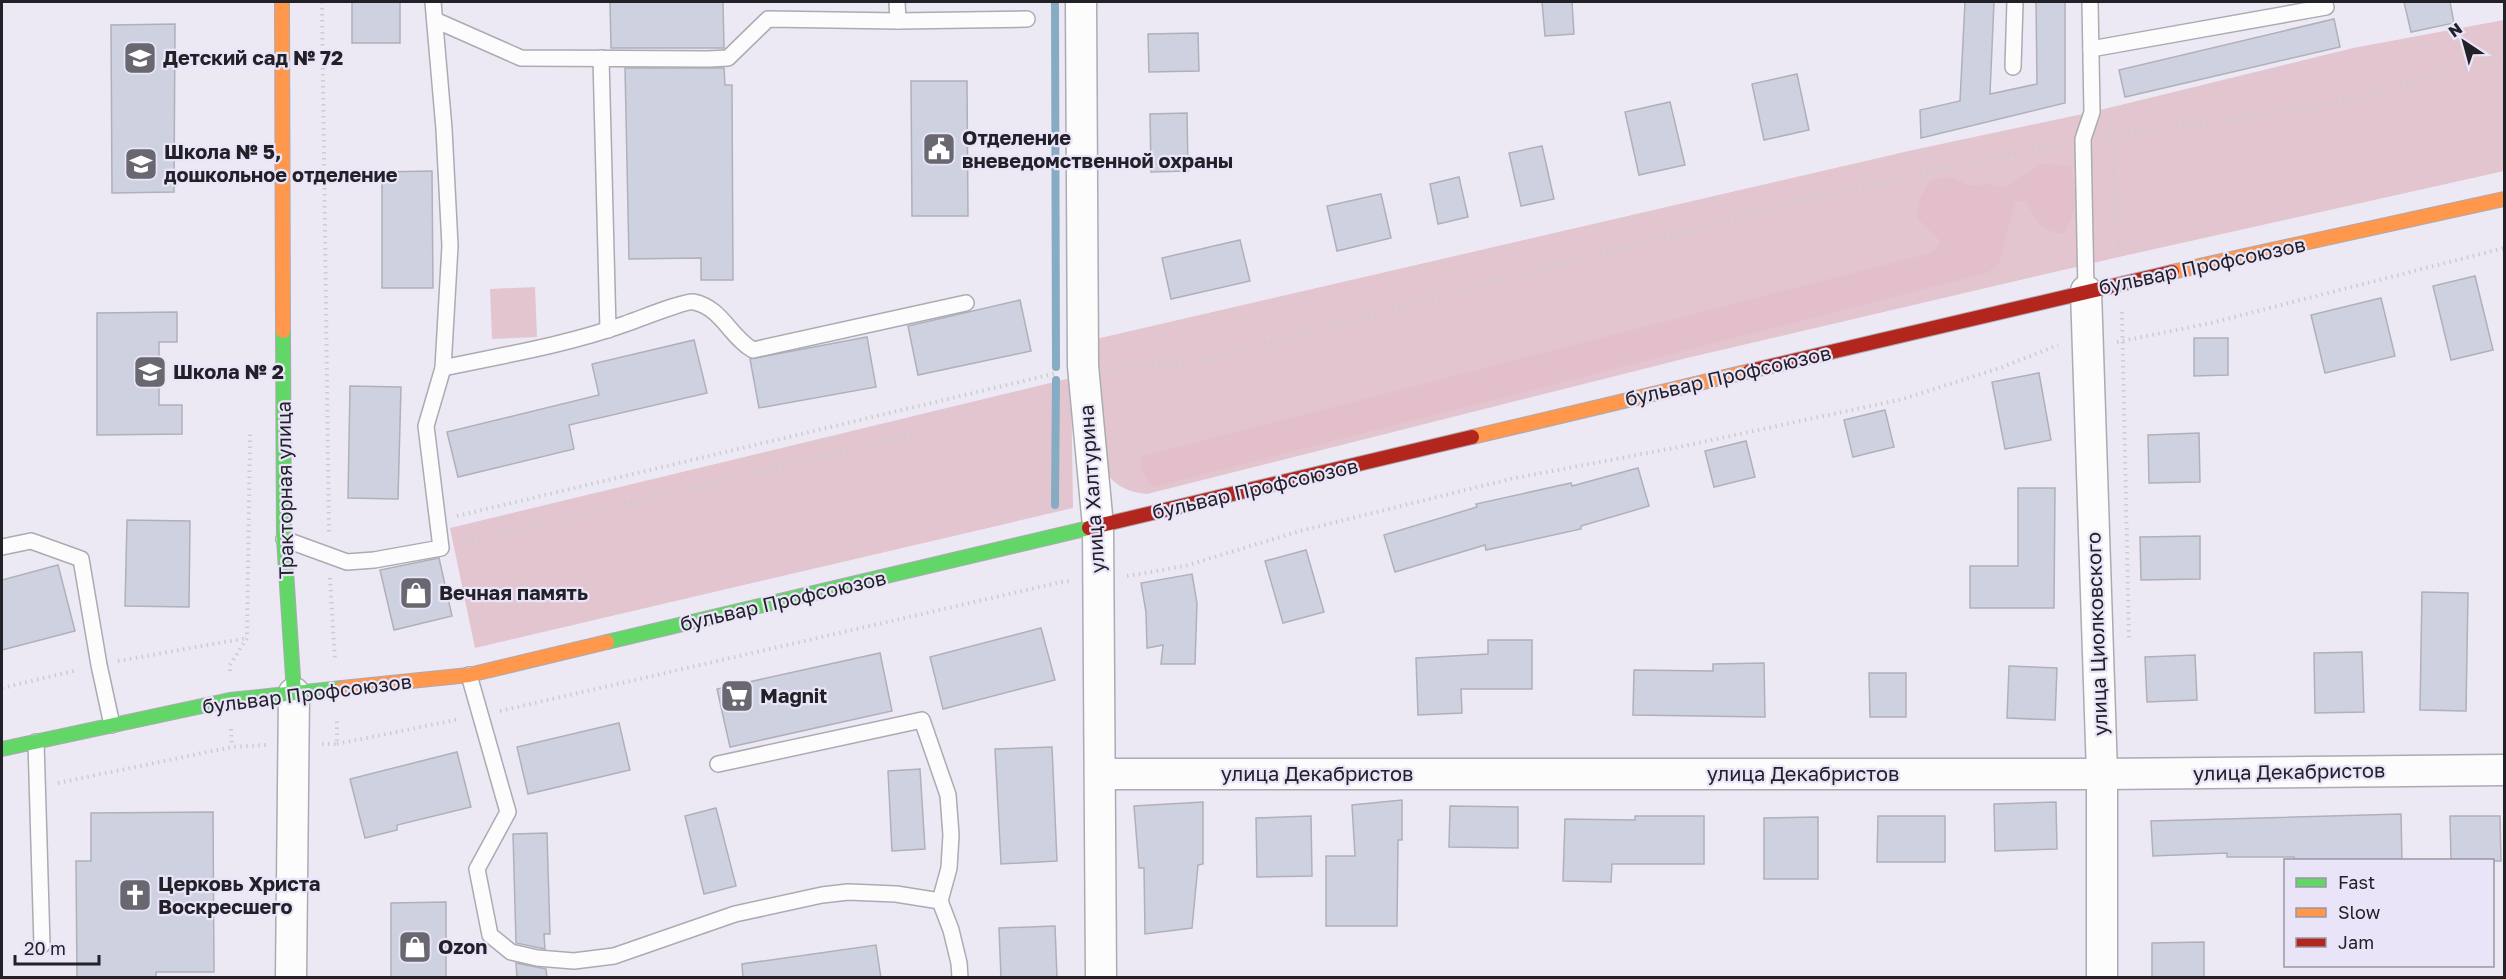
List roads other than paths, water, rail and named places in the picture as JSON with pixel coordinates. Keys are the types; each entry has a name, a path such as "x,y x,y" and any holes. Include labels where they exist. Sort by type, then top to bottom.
{"main road":[{"name":"Тракторная улица","path":"282,2 285,539 294,693"},
{"name":"бульвар Профсоюзов","path":"2,749 230,700 469,675 2086,291 2505,199"}],"street":[{"name":"улица Халтурина","path":"1081,2 1083,366 1098,526 1101,978"},
{"name":"улица Циолковского","path":"2086,291 2102,774 2102,978"},
{"name":"Тракторная улица","path":"291,978 294,693"},
{"name":"улица Декабристов","path":"1101,774 2102,774 2505,770"}],"lane":[{"path":"285,539 347,562 374,560 441,548 426,426 443,368 450,246 444,129 433,2"},
{"path":"897,2 898,21"},
{"path":"2013,68 2015,2"},
{"path":"2086,291 2083,139 2092,112 2090,2"},
{"path":"2091,49 2326,7"},
{"path":"435,21 521,58 728,58 768,19 898,21 1027,19"},
{"path":"601,58 608,330"},
{"path":"443,368 608,330 692,301 710,308 722,317 742,344 753,350 966,303"},
{"path":"2,548 31,541 81,559 112,725"},
{"path":"469,675 508,812 477,869 490,935 511,952 537,958 574,961 614,956 735,914 822,895 848,892 896,894 940,901"},
{"path":"718,764 922,720 948,795 951,835 949,868 940,901 951,930 960,978"},
{"path":"36,742 42,945"}],"waterway":[{"path":"1055,2 1056,367"},
{"path":"1055,505 1056,380"}],"place":[{"name":"Детский сад № 72","path":"140,58"},
{"name":"Отделение вневедомственной охраны","path":"939,149"},
{"name":"Школа № 5, дошкольное отделение","path":"141,164"},
{"name":"Школа № 2","path":"150,372"},
{"name":"Вечная память","path":"416,593"},
{"name":"Magnit","path":"737,696"},
{"name":"Церковь Христа Воскресшего","path":"135,895"},
{"name":"Ozon","path":"415,947"}]}
